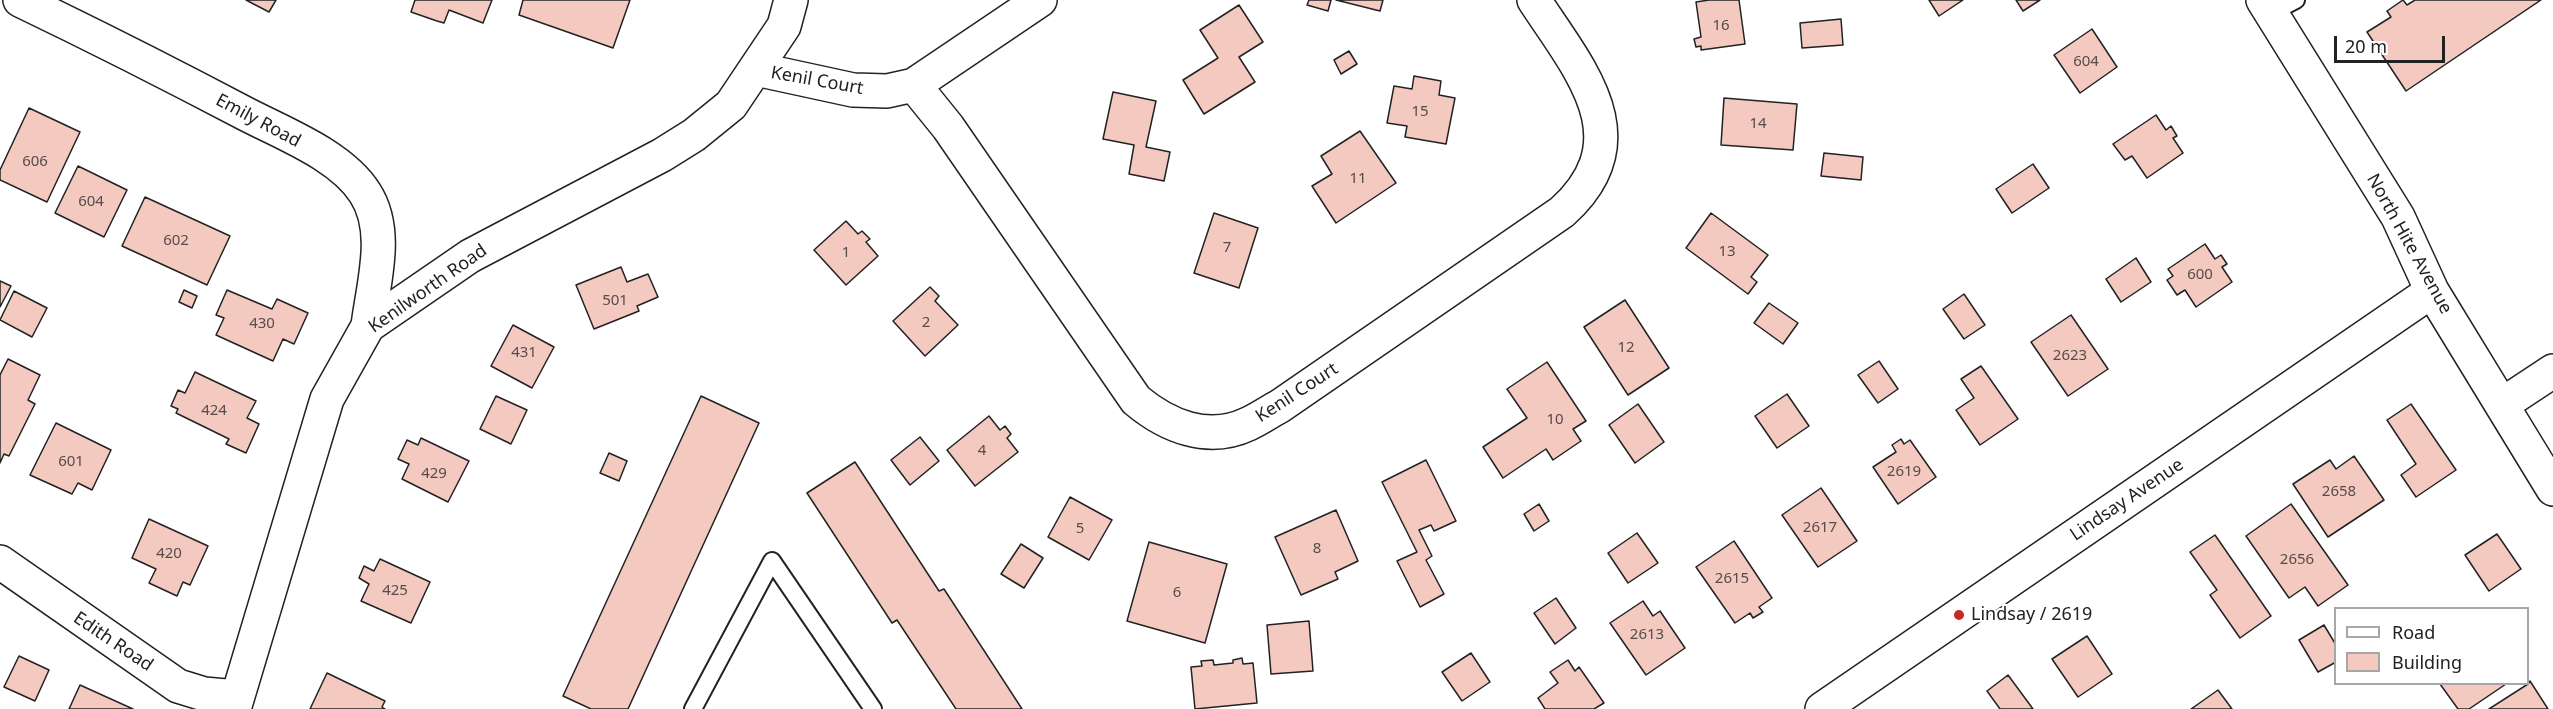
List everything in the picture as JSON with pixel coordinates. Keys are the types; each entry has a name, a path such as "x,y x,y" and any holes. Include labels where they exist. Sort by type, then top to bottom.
{"street":[{"name":"Emily Road","path":"20,0 175,77 321,154 346,171 365,193 375,215 379,245 368,326"},
{"name":"Kenilworth Road","path":"236,703 327,399 368,326 470,256 662,155 694,135 731,105 784,26 791,0"},
{"name":"Kenil Court","path":"756,69 853,90 887,91 914,85 1040,0"},
{"name":"Kenil Court","path":"914,85 948,127 1136,400 1155,415 1181,428 1201,432 1229,430 1246,425 1280,405 1562,212 1575,200 1594,172 1601,155 1602,131 1599,110 1588,82 1534,0"},
{"name":"North Hite Avenue","path":"2276,4 2398,217 2432,291 2553,489"},
{"name":"Lindsay Avenue","path":"1822,709 2432,291"},
{"path":"2503,404 2553,371"},
{"name":"Edith Road","path":"0,562 177,686 236,703"}],"lane":[{"path":"693,709 772,561 873,709"}],"building":[{"path":"246,0 276,0 269,12"},
{"path":"415,0 492,0 483,23 449,10 444,23 411,12"},
{"path":"523,0 630,0 613,48 519,15"},
{"path":"1309,0 1331,0 1328,11 1307,5"},
{"path":"1336,0 1383,0 1380,11"},
{"path":"1739,0 1745,44 1701,50 1701,46 1696,47 1694,39 1701,37 1696,2"},
{"path":"1929,0 1963,0 1939,16"},
{"path":"2016,0 2040,0 2023,11"},
{"path":"2403,0 2407,5 2415,0 2541,0 2406,91 2367,32 2391,17 2387,11"},
{"path":"1239,5 1263,42 1239,57 1255,82 1204,114 1183,80 1218,58 1200,30"},
{"path":"1841,19 1843,45 1802,48 1800,23"},
{"path":"2092,29 2117,67 2080,93 2054,55"},
{"path":"1349,51 1357,64 1341,74 1334,60"},
{"path":"1414,76 1441,81 1439,95 1455,98 1446,144 1405,137 1407,126 1387,123 1394,86 1412,89"},
{"path":"1113,92 1156,101 1146,147 1170,152 1164,181 1129,174 1134,145 1103,139"},
{"path":"1724,98 1797,104 1793,150 1721,145"},
{"path":"29,108 80,132 47,202 0,180 0,170"},
{"path":"2156,115 2166,130 2171,126 2177,136 2173,138 2183,153 2147,178 2132,156 2125,160 2113,144"},
{"path":"1360,131 1396,183 1336,223 1312,186 1332,174 1321,156"},
{"path":"1824,153 1863,157 1861,180 1821,176"},
{"path":"2033,164 2049,188 2012,213 1996,189"},
{"path":"78,166 127,190 104,237 55,213"},
{"path":"145,197 230,236 207,285 122,246"},
{"path":"1214,213 1258,228 1239,288 1194,273"},
{"path":"1711,213 1768,255 1751,277 1757,282 1748,294 1686,248"},
{"path":"846,221 858,234 862,231 870,239 866,242 878,256 846,285 814,250"},
{"path":"2205,244 2215,259 2221,255 2227,264 2222,267 2232,282 2196,307 2185,290 2177,295 2167,280 2173,276 2168,269"},
{"path":"2136,258 2151,282 2121,302 2106,279"},
{"path":"621,267 627,282 648,274 658,297 637,306 639,311 594,329 576,285"},
{"path":"0,281 11,286 0,307"},
{"path":"930,287 939,296 935,301 958,325 925,356 893,321"},
{"path":"184,290 197,296 192,308 179,302"},
{"path":"227,290 272,309 277,299 308,313 294,344 283,339 273,361 216,335 224,318 216,315"},
{"path":"14,291 47,308 32,337 0,320"},
{"path":"1964,294 1985,325 1964,339 1943,309"},
{"path":"1625,300 1669,368 1628,395 1584,327"},
{"path":"1769,303 1798,323 1783,344 1754,323"},
{"path":"2071,315 2108,369 2068,396 2031,342"},
{"path":"513,325 554,347 532,388 491,366"},
{"path":"8,359 40,375 28,400 35,404 9,456 4,454 0,463 0,375"},
{"path":"1879,361 1898,389 1878,403 1858,375"},
{"path":"1547,362 1586,421 1573,429 1581,441 1553,460 1546,449 1503,478 1483,447 1527,418 1507,389"},
{"path":"1981,366 2018,419 1980,445 1956,410 1974,398 1961,379"},
{"path":"195,372 256,401 247,418 259,424 246,453 226,444 229,439 176,413 178,409 171,406 178,390 185,393"},
{"path":"1787,394 1809,426 1777,448 1755,416"},
{"path":"496,396 527,410 511,444 480,429"},
{"path":"701,396 759,423 628,709 591,709 563,696"},
{"path":"1638,404 1664,442 1635,463 1609,425"},
{"path":"2411,404 2456,470 2416,497 2401,475 2416,464 2387,420"},
{"path":"989,416 1000,430 1005,426 1011,434 1007,438 1018,452 975,486 947,450"},
{"path":"56,423 111,450 92,490 78,483 72,494 30,475"},
{"path":"920,437 939,461 910,485 891,460"},
{"path":"421,438 469,461 448,502 402,479 409,464 398,459 407,440 418,445"},
{"path":"1901,439 1904,444 1910,440 1936,477 1898,504 1873,467 1896,452 1892,445"},
{"path":"609,453 627,461 619,481 600,473"},
{"path":"2354,456 2384,500 2328,537 2293,484 2330,460 2336,469"},
{"path":"1426,460 1456,521 1434,531 1431,525 1419,530 1432,556 1426,560 1444,594 1420,607 1397,561 1417,552 1382,482"},
{"path":"855,462 939,591 944,589 1022,709 956,709 897,620 892,623 807,493"},
{"path":"1821,488 1857,541 1818,567 1782,515"},
{"path":"1070,497 1112,520 1089,560 1048,537"},
{"path":"1539,504 1549,521 1534,531 1524,514"},
{"path":"2291,504 2348,585 2318,606 2305,587 2289,598 2246,536"},
{"path":"1336,510 1358,561 1335,572 1338,579 1301,595 1275,537"},
{"path":"149,519 208,546 190,585 183,582 177,596 149,583 156,569 132,558"},
{"path":"1637,533 1658,563 1628,583 1608,553"},
{"path":"2497,534 2521,569 2489,591 2465,555"},
{"path":"2215,535 2271,616 2240,638 2210,595 2217,590 2190,552"},
{"path":"1734,541 1772,598 1759,607 1763,612 1753,618 1750,613 1735,623 1696,567"},
{"path":"1149,542 1227,564 1205,643 1127,621"},
{"path":"1021,544 1043,558 1024,588 1001,574"},
{"path":"380,559 430,582 411,623 361,601 369,584 359,578 364,566 374,571"},
{"path":"1556,598 1576,628 1555,644 1534,613"},
{"path":"1643,601 1653,616 1660,611 1685,648 1646,675 1610,623"},
{"path":"1309,621 1313,671 1271,674 1267,625"},
{"path":"2324,625 2334,642 2334,663 2318,672 2299,640"},
{"path":"2087,636 2112,674 2078,697 2052,659"},
{"path":"1471,653 1490,682 1462,701 1442,672"},
{"path":"19,656 49,670 35,701 4,687"},
{"path":"1242,658 1243,664 1253,663 1257,703 1195,709 1191,667 1202,666 1201,661 1213,660 1214,665 1233,663 1233,660"},
{"path":"1568,660 1575,671 1579,667 1604,703 1594,709 1545,709 1538,698 1558,683 1550,672"},
{"path":"327,673 385,701 382,707 385,709 310,709"},
{"path":"2008,675 2033,709 2000,709 1987,691"},
{"path":"2530,681 2548,709 2489,709 2529,685"},
{"path":"80,685 133,709 69,709"},
{"path":"2441,685 2505,685 2469,709 2458,709"},
{"path":"2218,690 2232,709 2191,709 2201,702"}],"place":[{"name":"Lindsay / 2619","path":"1959,615"}]}
